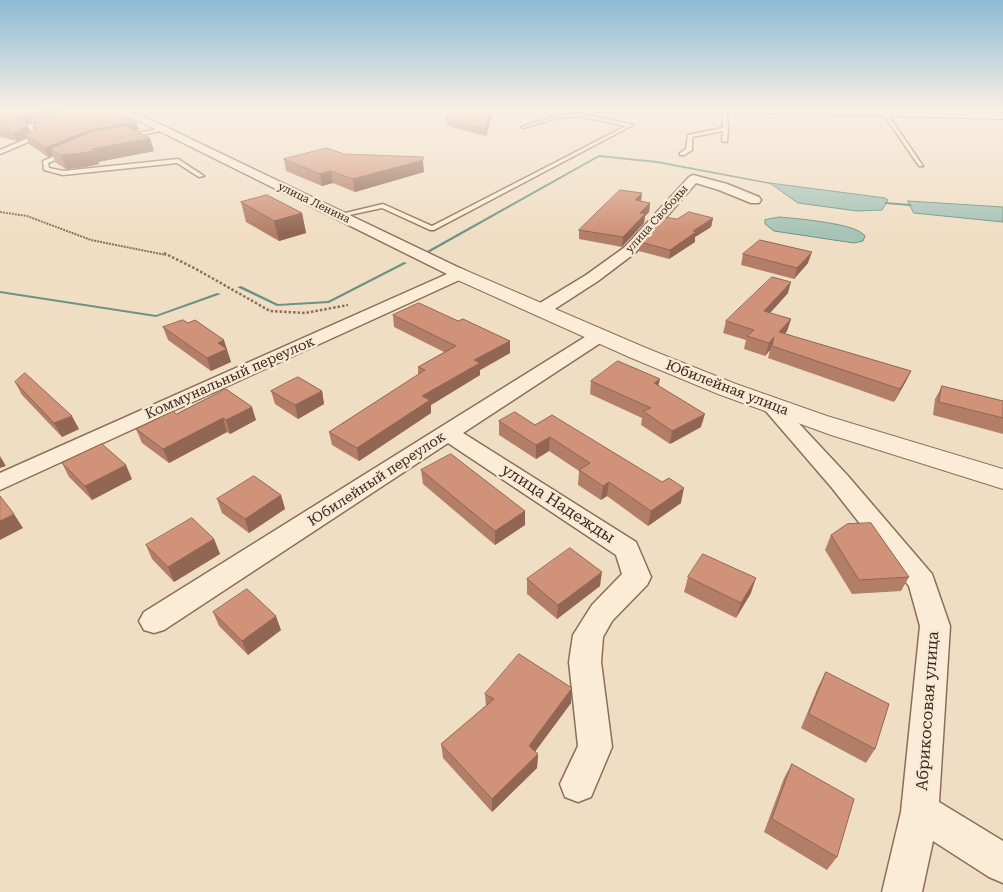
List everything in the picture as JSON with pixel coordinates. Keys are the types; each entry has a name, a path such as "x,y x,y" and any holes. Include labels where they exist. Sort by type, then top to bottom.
{"street":[{"name":"улица Ленина","path":"208,151 460,274"},
{"name":"улица Свободы","path":"541,310 592,278 630,250 692,180 722,187 755,200"},
{"name":"Юбилейная улица","path":"460,274 644,356 771,405 818,422 1003,479"},
{"name":"Коммунальный переулок","path":"0,482 460,274"},
{"name":"Юбилейный переулок","path":"154,621 599,336"},
{"name":"Абрикосовая улица","path":"771,405 840,482 922,582 936,626 920,812 902,892"},
{"name":"улица Надежды","path":"448,433 627,549 637,577 602,613 588,635 585,662 595,747 578,784"},
{"path":"920,812 1003,863"}],"lane":[{"path":"70,151 45,162 46,169 62,173 178,161 202,176"},
{"path":"340,215 383,206 432,229 582,151"},
{"path":"682,154 689,151"},
{"path":"911,151 921,165"}],"path":[{"path":"0,212 27,216 91,240 163,253 270,311 305,313 351,304"}],"shaded area":[{"path":"770,183 885,198 888,200 882,210 857,211 798,203"},
{"path":"908,201 1003,207 1003,222 914,213"},
{"path":"780,217 839,225 860,232 865,236 863,241 854,243 774,231 765,224 765,220"}],"building":[{"path":"53,151 94,151 81,153 61,155"},
{"path":"317,151 334,151 344,154 423,157 423,160 353,179 331,171 320,174 284,159"},
{"path":"620,190 642,193 635,200 650,203 640,213 645,214 623,237 579,230"},
{"path":"267,195 302,213 274,221 241,202"},
{"path":"689,212 713,218 693,231 696,232 670,250 640,242 662,217 677,219"},
{"path":"760,240 812,252 797,268 743,254"},
{"path":"772,277 791,282 764,311 791,319 779,332 911,371 900,389 772,346 774,337 769,343 747,336 754,330 726,321"},
{"path":"419,303 458,321 463,319 510,341 474,360 480,363 422,396 430,400 357,448 329,432 425,370 418,367 456,346 393,315"},
{"path":"183,320 188,323 195,320 224,340 218,343 227,349 207,358 163,327"},
{"path":"618,361 660,379 654,383 705,414 672,431 643,411 651,408 591,381"},
{"path":"25,373 72,416 54,423 15,382"},
{"path":"298,377 322,391 295,405 271,391"},
{"path":"942,386 1003,401 1003,418 939,402"},
{"path":"226,389 252,407 226,420 223,418 163,449 136,429 173,411 176,414"},
{"path":"515,412 535,425 552,415 662,482 669,478 684,488 651,511 609,482 603,486 579,470 590,463 550,437 536,445 499,421"},
{"path":"102,444 126,465 85,486 62,463"},
{"path":"451,454 525,511 495,531 421,470"},
{"path":"254,476 281,495 245,519 217,499"},
{"path":"0,496 14,514 0,521"},
{"path":"192,518 214,539 168,567 146,545"},
{"path":"871,523 909,577 859,580 831,535 847,524"},
{"path":"570,548 602,572 558,605 527,579"},
{"path":"703,554 756,578 741,603 688,577"},
{"path":"247,589 276,616 242,641 213,612"},
{"path":"519,654 572,688 529,746 538,754 492,799 441,744 494,699 485,694"},
{"path":"826,672 889,704 875,749 809,714"},
{"path":"792,764 854,799 837,857 772,819"}],"waterway":[{"path":"429,251 599,156 657,162 770,183"},
{"path":"886,203 910,205"},
{"path":"239,287 277,305 329,302 405,263"},
{"path":"0,292 156,316 219,294"}]}
